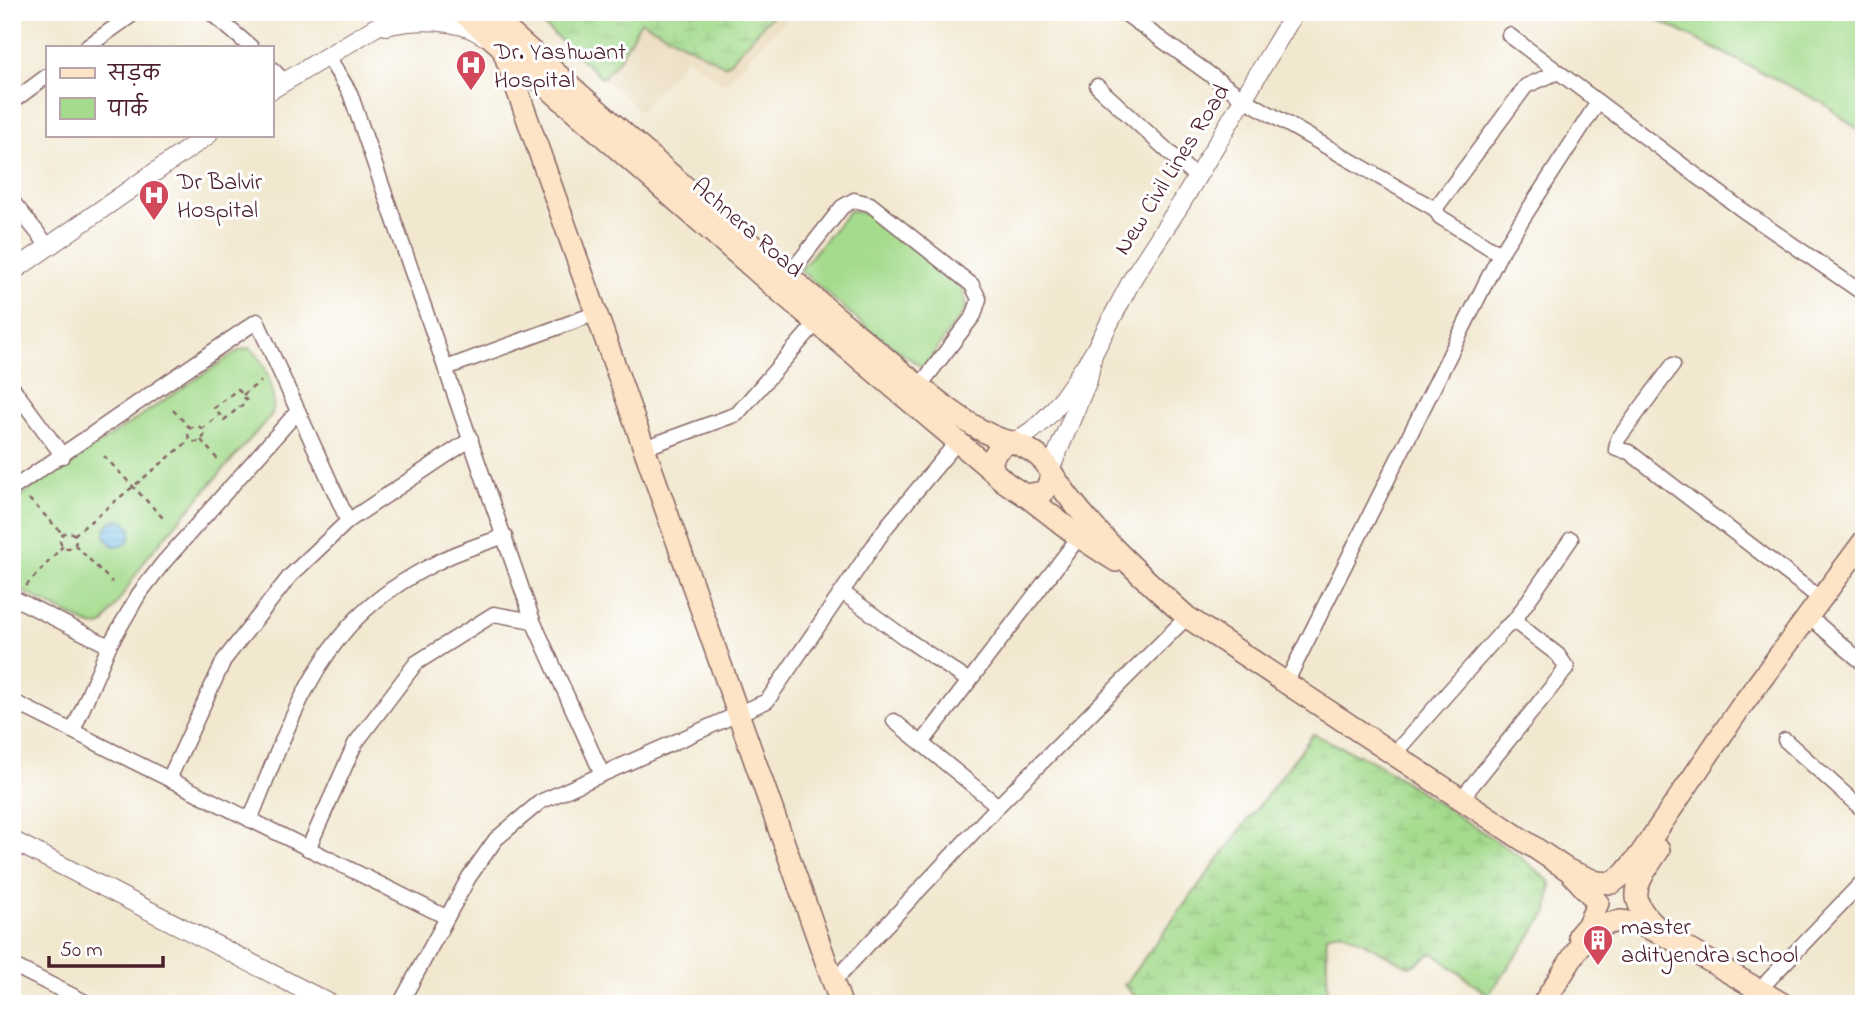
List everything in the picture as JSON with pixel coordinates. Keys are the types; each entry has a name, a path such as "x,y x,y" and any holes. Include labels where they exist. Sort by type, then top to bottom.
{"main road":[{"name":"Achnera Road","path":"462,12 914,393 957,442 1002,479"},
{"name":"Achnera Road","path":"487,12 783,283 818,321 914,393 979,430 1013,442"},
{"path":"502,47 841,1004"},
{"path":"1142,577 1079,537 1002,479 994,470 993,458 999,447 1013,442 1044,461 1068,500 1142,577 1187,617 1569,870 1597,882 1626,885 1651,923 1668,937"},
{"path":"1025,495 1043,492 1050,482 1050,470"},
{"path":"1543,1004 1583,941 1600,925 1620,921 1631,913 1636,889 1651,862 1864,541"},
{"path":"1528,1004 1563,952 1587,926 1598,903 1600,891 1624,874 1640,855 1740,708 1816,613 1864,565"},
{"path":"1569,870 1598,903 1603,914 1620,921 1636,923 1668,937 1783,1004"}],"street":[{"path":"88,46 136,12"},
{"path":"210,12 250,46"},
{"path":"275,80 327,55 401,12"},
{"path":"1123,12 1244,99 1434,209 1440,217 1500,254"},
{"name":"New Civil Lines Road","path":"1093,354 1134,276 1295,12"},
{"path":"370,30 404,22 459,26 478,32 502,47"},
{"path":"1509,35 1741,209 1864,294"},
{"path":"327,55 350,93 533,621 602,774"},
{"path":"1434,209 1526,86 1558,72"},
{"path":"12,102 46,77"},
{"path":"1097,86 1196,177"},
{"path":"1286,683 1500,254 1598,102"},
{"path":"12,272 207,136"},
{"path":"783,283 842,207 855,200 870,204 972,285 979,299 974,315 914,393"},
{"path":"12,201 49,247"},
{"path":"446,368 597,313"},
{"path":"12,489 257,321 348,521"},
{"path":"644,447 737,414 818,321"},
{"path":"1013,442 1032,433 1048,418 1093,354"},
{"path":"1050,470 1088,380 1093,354"},
{"path":"1673,365 1618,439 1616,449 1629,452 1816,613 1864,664"},
{"path":"12,387 63,456"},
{"path":"73,731 109,646 139,594 163,563 298,411"},
{"path":"169,779 224,660 290,576 348,521 471,439"},
{"path":"400,1004 469,877 496,839 540,802 767,701 887,526 957,442"},
{"path":"250,820 302,696 327,654 357,617 395,587 438,561 505,536"},
{"path":"922,743 1079,537"},
{"path":"1394,754 1514,621 1572,540"},
{"path":"842,592 969,681"},
{"path":"12,597 109,646"},
{"path":"308,849 355,744 416,663 494,614 533,621"},
{"path":"832,983 998,806 1187,617"},
{"path":"1461,799 1567,668 1558,655 1514,621"},
{"path":"12,701 446,918"},
{"path":"894,722 998,806"},
{"path":"1785,740 1864,811"},
{"path":"12,840 331,1004"},
{"path":"1759,990 1861,886"},
{"path":"12,965 89,1004"}],"path":[{"path":"243,395 261,381"},
{"path":"238,389 243,395 247,401 224,420 214,408 238,389"},
{"path":"173,410 190,428"},
{"path":"202,429 219,415"},
{"path":"190,428 195,426 202,429 204,434 201,440 190,440"},
{"path":"190,428 190,440"},
{"path":"74,535 190,440"},
{"path":"201,440 219,461"},
{"path":"104,456 163,518"},
{"path":"29,499 63,534"},
{"path":"63,534 74,535"},
{"path":"63,534 63,546"},
{"path":"74,535 75,545"},
{"path":"63,546 67,548 75,545"},
{"path":"75,545 112,582"},
{"path":"26,586 63,546"}],"shaded area":[{"path":"529,12 792,12 724,84 686,58 640,111"}],"green space":[{"path":"529,12 775,12 726,66 641,21 618,61 602,78"},
{"path":"1642,12 1864,12 1864,134 1823,103"},
{"path":"850,210 869,214 963,289 966,308 923,368 867,328 800,270"},
{"path":"249,348 265,368 273,397 272,414 148,556 103,625 86,623 12,586 12,502 238,351"},
{"path":"1313,734 1376,763 1518,855 1551,883 1548,912 1488,995 1433,953 1410,967 1342,931 1326,935 1328,1004 1143,1004 1124,985"}],"water":[{"path":"118,520 127,524 131,533 127,542 118,546 109,542 105,533 109,524"}],"place":[{"name":"Dr. Yashwant Hospital","path":"471,92"},
{"name":"Dr Balvir Hospital","path":"154,222"},
{"name":"master adityendra school","path":"1598,967"}]}
